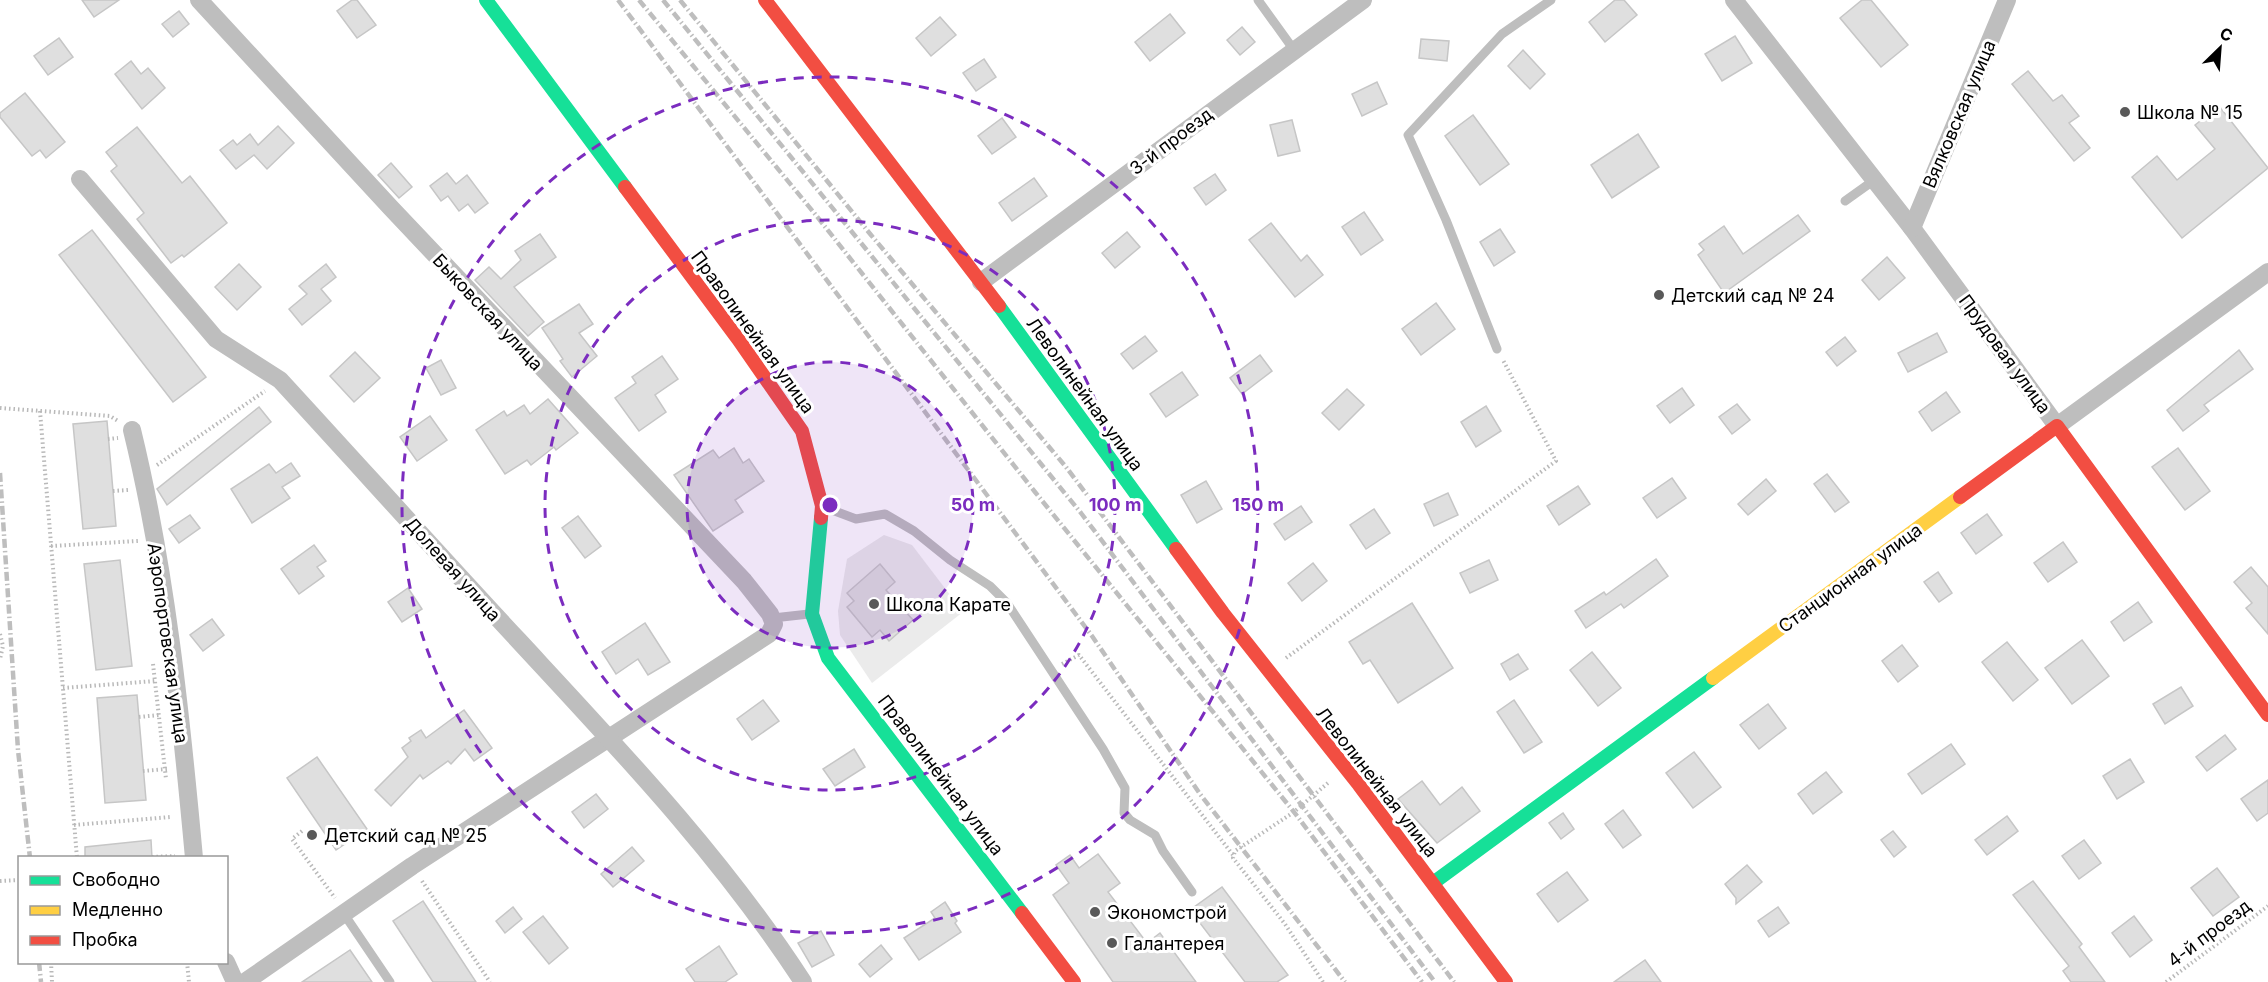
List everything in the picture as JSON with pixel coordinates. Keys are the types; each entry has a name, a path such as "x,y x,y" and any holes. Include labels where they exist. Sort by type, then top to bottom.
{"main road":[{"name":"Праволинейная улица","path":"486,0 738,339 802,431 822,506 812,614 828,658 1074,982"},
{"name":"Леволинейная улица","path":"765,0 981,282 1268,671 1433,883 1506,982"},
{"name":"Прудовая улица","path":"2057,426 2268,715"},
{"name":"Станционная улица","path":"1433,883 2057,426"}],"street":[{"name":"Быковская улица","path":"199,0 391,208 744,581 774,621"},
{"name":"3-й проезд","path":"981,282 1363,0"},
{"name":"Прудовая улица","path":"1734,0 1873,181 1912,228 2057,426"},
{"name":"Вялковская улица","path":"1912,228 2007,0"},
{"name":"Долевая улица","path":"80,179 216,339 280,380 610,737 713,856 763,921 803,982"},
{"name":"Станционная улица","path":"2057,426 2268,272"},
{"name":"Аэропортовская улица","path":"128,429 143,475 179,713 194,856"},
{"path":"245,982 412,867 769,634 774,621"},
{"path":"227,964 235,982"}],"lane":[{"path":"1258,0 1294,50"},
{"path":"1497,349 1446,220 1408,135 1502,34 1551,0"},
{"path":"1845,201 1873,181"},
{"path":"822,506 856,519 885,514 914,531 999,595 1103,749 1125,788 1124,813 1130,820 1155,835 1163,851 1192,892"},
{"path":"774,621 812,614"},
{"path":"344,914 390,982"}],"path":[{"path":"1268,671 1556,461 1497,349"},
{"path":"143,475 280,380"},
{"path":"0,408 110,416 128,429"},
{"path":"40,411 77,856"},
{"path":"138,531 141,553"},
{"path":"51,546 139,541"},
{"path":"0,634 3,646 0,659"},
{"path":"1049,670 1079,655 1233,855 1235,861 1286,924 1323,982"},
{"path":"152,658 167,789"},
{"path":"63,688 155,681"},
{"path":"139,717 179,713"},
{"path":"144,771 185,769"},
{"path":"1233,855 1294,812 1311,795 1346,770"},
{"path":"169,808 171,827"},
{"path":"74,825 170,817"},
{"path":"302,831 292,839 344,914"},
{"path":"174,846 175,856"},
{"path":"412,867 490,982"},
{"path":"0,882 18,880"},
{"name":"4-й проезд","path":"2166,982 2268,906"},
{"path":"51,964 52,982"},
{"path":"187,964 189,982"}],"shaded area":[{"path":"884,535 912,545 963,612 872,683 840,635 838,611 847,559"}],"building":[{"path":"82,0 119,0 94,17"},
{"path":"352,0 357,0 376,25 357,38 337,11"},
{"path":"1615,0 1624,0 1637,15 1605,42 1589,22"},
{"path":"1862,0 1871,0 1908,45 1881,67 1840,18"},
{"path":"179,11 189,24 173,37 162,24"},
{"path":"1170,14 1185,33 1150,61 1135,42"},
{"path":"940,17 956,35 931,56 916,38"},
{"path":"1242,27 1255,42 1240,55 1227,40"},
{"path":"1735,36 1752,63 1722,81 1705,54"},
{"path":"59,38 73,57 48,75 34,56"},
{"path":"1421,39 1449,41 1447,61 1419,58"},
{"path":"1523,50 1545,74 1530,89 1508,66"},
{"path":"984,59 996,77 976,91 963,73"},
{"path":"131,61 141,74 148,68 165,88 142,109 115,74"},
{"path":"2028,71 2053,101 2062,95 2079,116 2069,123 2090,148 2074,161 2012,84"},
{"path":"1377,82 1387,104 1362,116 1352,94"},
{"path":"25,93 65,142 46,158 40,150 32,156 0,117 0,113"},
{"path":"2219,106 2268,168 2182,238 2132,177 2157,156 2177,180 2215,149 2195,125"},
{"path":"1473,115 1509,164 1480,185 1445,136"},
{"path":"1002,118 1016,137 992,154 978,136"},
{"path":"1292,120 1300,151 1278,156 1270,125"},
{"path":"278,126 294,143 267,169 254,155 236,169 220,150 233,140 237,145 250,134 258,145"},
{"path":"137,127 182,183 190,176 227,223 184,257 182,255 171,263 137,219 144,213 111,171 117,166 106,152"},
{"path":"1638,134 1659,167 1612,198 1591,165"},
{"path":"391,163 412,187 399,198 378,175"},
{"path":"447,173 456,184 467,175 488,203 475,213 468,204 459,211 448,196 441,201 430,186"},
{"path":"1215,174 1226,190 1206,205 1194,188"},
{"path":"1034,178 1047,196 1012,221 999,203"},
{"path":"1364,212 1383,240 1361,255 1342,227"},
{"path":"1798,215 1810,231 1724,293 1698,255 1704,250 1699,244 1724,226 1743,254"},
{"path":"1271,223 1301,261 1307,255 1323,275 1295,297 1249,240"},
{"path":"1500,229 1515,252 1494,266 1480,242"},
{"path":"92,230 206,377 173,402 59,255"},
{"path":"1127,232 1140,247 1115,268 1102,253"},
{"path":"540,234 556,257 514,287 544,322 528,336 475,280 489,267 501,279 521,260 515,251"},
{"path":"1887,257 1905,278 1879,300 1862,280"},
{"path":"239,264 261,287 237,310 215,287"},
{"path":"326,264 336,277 321,289 331,301 302,325 289,309 307,294 299,286"},
{"path":"1436,303 1455,329 1421,355 1402,329"},
{"path":"579,304 593,324 579,333 597,356 572,377 560,361 563,359 542,328"},
{"path":"1937,333 1947,352 1908,372 1898,353"},
{"path":"1145,336 1157,351 1133,369 1121,354"},
{"path":"1845,337 1856,351 1837,366 1826,352"},
{"path":"2239,350 2253,369 2204,405 2209,411 2183,431 2167,410"},
{"path":"355,352 380,378 354,402 330,376"},
{"path":"1260,355 1272,371 1242,394 1230,378"},
{"path":"662,356 678,379 655,395 666,412 639,431 615,398 636,383 632,377"},
{"path":"441,360 456,388 441,395 426,368"},
{"path":"1182,372 1198,395 1166,417 1150,394"},
{"path":"1682,388 1694,405 1670,423 1657,406"},
{"path":"1347,389 1364,405 1339,430 1322,413"},
{"path":"1946,392 1960,412 1932,431 1919,412"},
{"path":"548,399 578,433 556,450 554,447 531,465 527,460 505,474 476,430 504,411 507,416 524,405 530,414"},
{"path":"1737,404 1750,420 1732,434 1719,417"},
{"path":"1486,406 1501,431 1476,447 1461,422"},
{"path":"259,407 271,422 167,505 157,489"},
{"path":"430,416 447,440 417,461 400,437"},
{"path":"107,421 116,526 83,529 73,424"},
{"path":"734,448 743,463 749,459 764,481 735,500 743,512 713,531 674,475 713,450 719,458"},
{"path":"2178,448 2210,491 2185,510 2152,467"},
{"path":"291,463 300,476 282,487 290,498 252,523 231,489 269,464 276,473"},
{"path":"1827,474 1849,502 1835,512 1814,484"},
{"path":"1672,478 1686,498 1657,518 1643,498"},
{"path":"1766,479 1776,491 1748,515 1738,504"},
{"path":"1206,481 1222,509 1197,523 1181,495"},
{"path":"1578,486 1590,504 1559,525 1547,506"},
{"path":"1448,493 1458,515 1434,526 1424,504"},
{"path":"1301,506 1312,522 1285,540 1274,524"},
{"path":"1374,509 1390,533 1366,549 1350,525"},
{"path":"1987,514 2002,535 1976,554 1961,533"},
{"path":"190,515 200,528 179,543 169,529"},
{"path":"578,516 601,546 585,558 562,528"},
{"path":"2063,542 2077,562 2048,582 2034,563"},
{"path":"314,545 326,561 317,567 324,576 299,594 281,569"},
{"path":"1656,559 1668,576 1624,608 1621,604 1586,628 1575,611 1604,592 1606,595"},
{"path":"120,560 132,666 96,670 84,564"},
{"path":"1489,560 1498,580 1470,593 1460,573"},
{"path":"1313,563 1327,581 1302,601 1288,583"},
{"name":"Школа Карате","path":"880,564 895,582 886,590 913,620 889,641 880,630 872,637 847,607 854,601 847,593"},
{"path":"2251,567 2268,587 2268,634 2246,608 2252,603 2234,582"},
{"path":"1938,572 1952,593 1939,602 1924,582"},
{"path":"408,588 422,609 402,622 388,602"},
{"path":"2138,602 2152,622 2124,641 2111,622"},
{"path":"1412,603 1453,668 1398,703 1370,660 1363,664 1349,642"},
{"path":"212,619 224,635 203,651 190,635"},
{"path":"645,623 670,662 648,675 638,659 616,674 602,652"},
{"path":"2082,640 2109,676 2072,704 2045,668"},
{"path":"2007,642 2038,680 2013,701 1982,662"},
{"path":"1902,645 1918,666 1898,682 1882,661"},
{"path":"1592,652 1621,688 1598,706 1570,670"},
{"path":"1518,654 1528,669 1510,680 1501,664"},
{"path":"2181,687 2193,706 2165,724 2153,704"},
{"path":"137,695 146,800 105,803 97,698"},
{"path":"763,700 779,721 752,740 737,719"},
{"path":"1514,700 1542,742 1524,753 1497,712"},
{"path":"1768,704 1786,728 1759,749 1740,725"},
{"path":"464,710 492,748 474,761 465,749 451,764 448,761 423,779 420,775 391,806 375,790 408,757 402,748 411,741 409,738 421,730 426,738"},
{"path":"2225,735 2236,749 2207,771 2196,757"},
{"path":"1951,744 1965,764 1922,794 1908,774"},
{"path":"854,749 865,767 835,786 823,769"},
{"path":"1694,752 1721,787 1693,808 1666,773"},
{"path":"317,757 367,829 336,850 287,778"},
{"path":"2130,759 2144,782 2117,799 2103,776"},
{"path":"1826,772 1842,792 1813,814 1798,794"},
{"path":"2268,780 2268,813 2257,821 2241,799"},
{"path":"1422,781 1440,805 1462,787 1480,811 1437,843 1398,799"},
{"path":"596,794 608,809 584,828 572,812"},
{"path":"1623,810 1641,835 1623,848 1605,824"},
{"path":"1563,813 1574,829 1561,839 1549,823"},
{"path":"2007,816 2018,831 1987,855 1975,840"},
{"path":"1893,831 1906,847 1894,857 1881,840"},
{"path":"151,840 152,856 85,856 85,847"},
{"path":"2084,840 2101,863 2079,879 2062,856"},
{"path":"632,847 644,861 613,887 601,874"},
{"path":"1098,854 1120,883 1108,892 1147,943 1160,933 1196,982 1113,982 1053,895 1069,883 1056,865 1070,855 1079,868"},
{"path":"1747,865 1762,882 1736,904 1736,898 1725,884"},
{"path":"2217,868 2239,897 2213,916 2191,888"},
{"path":"1567,872 1588,900 1558,922 1537,894"},
{"path":"2033,881 2082,944 2079,947 2105,982 2071,982 2063,971 2069,966 2013,895"},
{"path":"1222,887 1288,975 1277,982 1245,982 1190,910"},
{"path":"423,901 476,982 433,982 393,921"},
{"path":"945,902 961,932 919,960 904,938 935,918 931,912"},
{"path":"513,907 522,919 505,933 496,921"},
{"path":"1778,907 1789,923 1769,937 1758,921"},
{"path":"543,916 568,948 549,964 523,932"},
{"path":"2134,916 2152,940 2130,957 2112,933"},
{"path":"821,931 834,955 812,967 798,943"},
{"path":"881,945 892,959 870,977 859,964"},
{"path":"719,946 737,974 725,982 695,982 686,969"},
{"path":"350,950 372,982 302,982"},
{"path":"1645,960 1661,982 1614,982"}],"railway":[{"path":"618,0 1092,636 1200,794 1345,982"},
{"path":"639,0 815,214 1035,492 1294,812 1422,982"},
{"path":"663,0 1081,513 1435,982"},
{"path":"680,0 871,235 1066,467 1454,982"},
{"path":"0,473 18,750 30,856"},
{"path":"39,964 41,982"}],"traffic: fast":[{"path":"486,0 625,187"},
{"path":"999,306 1176,549"},
{"path":"821,518 812,614 828,658 1022,913"},
{"path":"1433,883 1713,678"}],"traffic: slow":[{"path":"1713,678 1960,497"}],"traffic: jam":[{"path":"765,0 999,306"},
{"path":"625,187 738,339 802,431 822,506 821,518"},
{"path":"1960,497 2057,426 2268,715"},
{"path":"1176,549 1223,613 1359,785 1506,982"},
{"path":"1022,913 1074,982"}],"place":[{"name":"Школа № 15","path":"2125,112"},
{"name":"Детский сад № 24","path":"1659,295"},
{"name":"Школа Карате","path":"874,604"},
{"name":"Детский сад № 25","path":"312,835"},
{"name":"Экономстрой","path":"1095,912"},
{"name":"Галантерея","path":"1112,943"}]}
